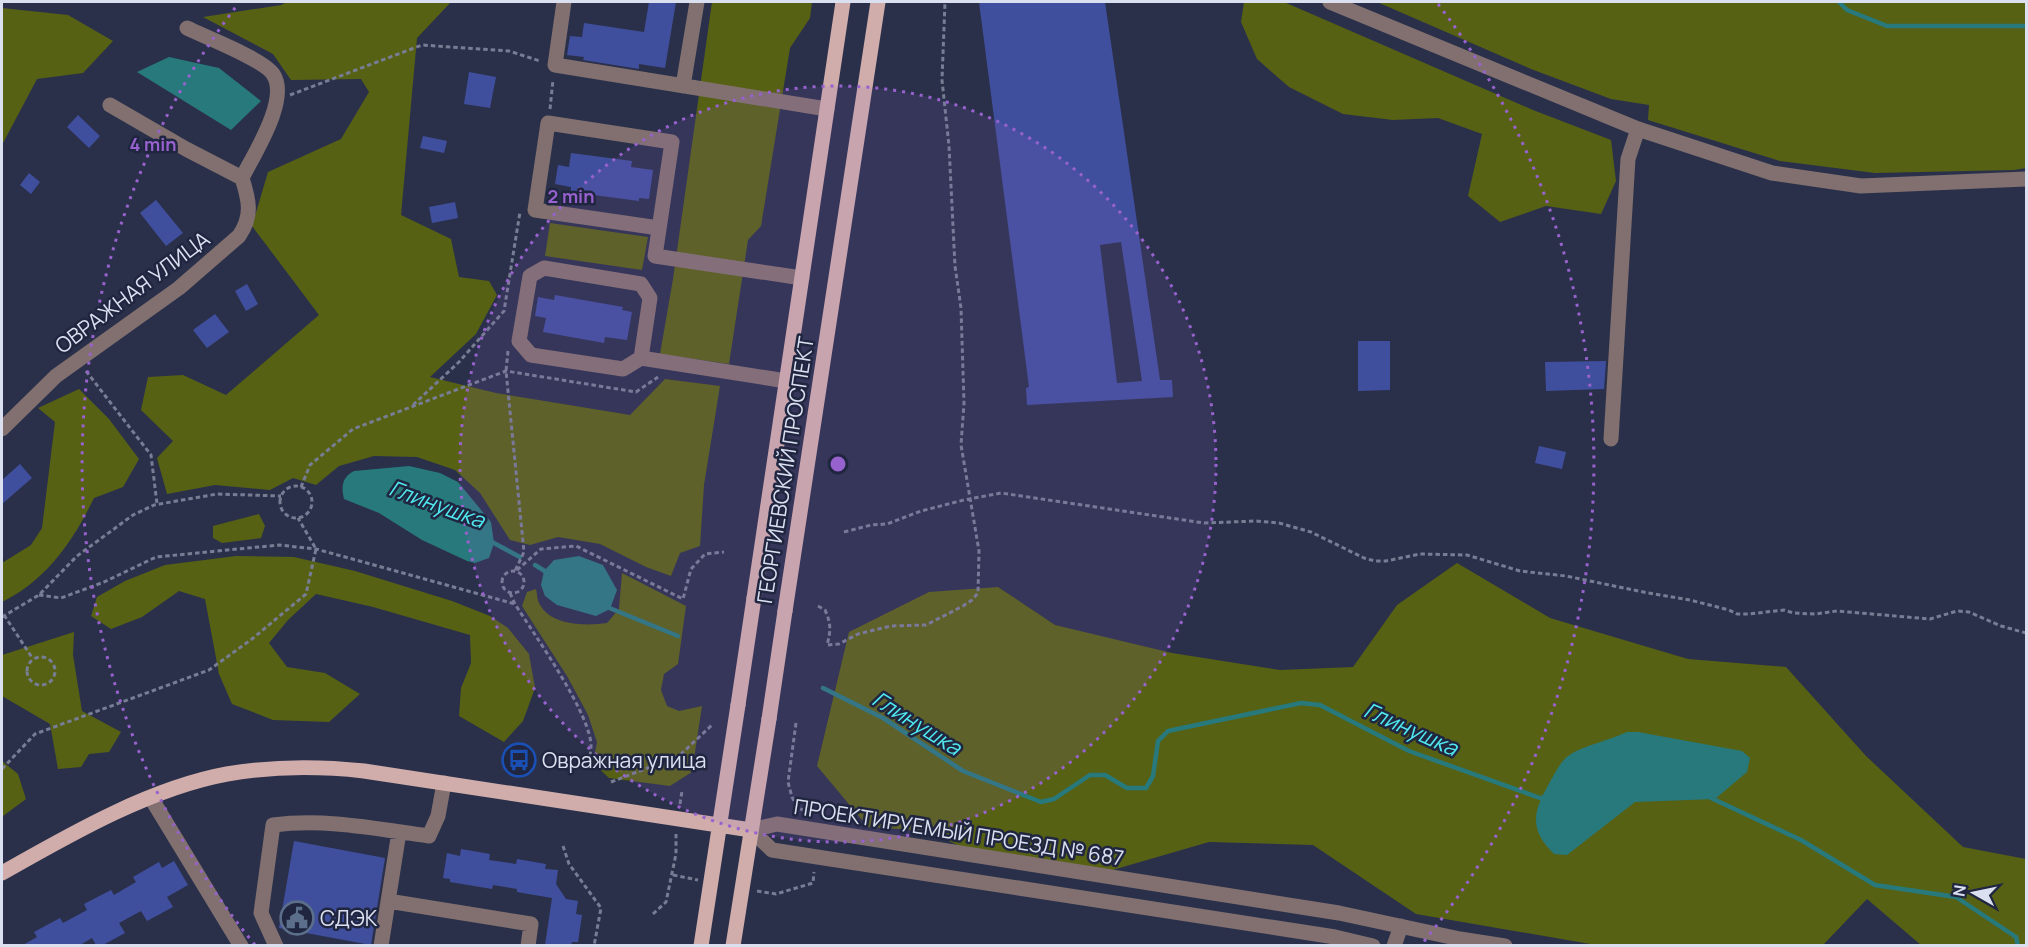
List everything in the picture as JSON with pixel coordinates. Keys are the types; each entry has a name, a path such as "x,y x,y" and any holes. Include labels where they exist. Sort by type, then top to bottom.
{"main road":[{"name":"ГЕОРГИЕВСКИЙ ПРОСПЕКТ","path":"701,945 843,2"},
{"name":"ГЕОРГИЕВСКИЙ ПРОСПЕКТ","path":"733,945 878,2"},
{"path":"2,873 65,838 151,798 226,774 284,767 338,768 751,830"}],"street":[{"path":"564,2 555,65 827,109"},
{"path":"683,86 697,2"},
{"path":"1330,2 1638,129 1772,173 1861,186 2026,179"},
{"path":"110,105 186,149 242,177 278,100 276,81 269,69 187,28"},
{"path":"659,228 535,210 548,123 672,142 655,256 802,278"},
{"path":"1611,439 1628,159 1638,129"},
{"name":"ОВРАЖНАЯ УЛИЦА","path":"2,429 39,391 78,360 179,288 239,236 249,217 247,194 242,177"},
{"path":"641,358 650,298 641,284 544,268 530,276 519,341 531,355 623,369 641,358 786,381"},
{"path":"276,945 261,913 273,825 298,821 331,823 429,836 438,816 444,783"},
{"path":"151,798 242,945"},
{"name":"ПРОЕКТИРУЕМЫЙ ПРОЕЗД № 687","path":"751,830 777,824 1339,913 1460,939 1505,945"},
{"path":"751,830 772,850 1335,937 1373,945"},
{"path":"381,945 399,832"},
{"path":"388,901 531,924 528,945"},
{"path":"1394,945 1401,926"},
{"path":"1401,926 1402,945"}],"path":[{"path":"818,606 825,610 830,623 827,645 839,644 858,634 891,626 926,625 945,617 972,600 978,593 979,551 962,445 964,403 961,309 955,266 949,146 942,80 945,2"},
{"path":"278,100 422,45 509,51 555,65 548,123"},
{"path":"412,406 459,362 504,310 521,207 535,210"},
{"path":"78,360 151,455 157,505"},
{"path":"301,487 310,465 354,429 506,371 636,392 676,364"},
{"path":"506,371 524,552 515,571"},
{"path":"291,487 301,487 309,494 311,504 307,514 298,518 287,516 280,507 281,496 291,487"},
{"path":"33,659 3,616 39,595 78,556 133,515 157,505 217,494 281,496"},
{"path":"844,532 871,525 887,524 970,499 1008,494 1204,523 1256,521 1279,523 1311,532 1364,558 1375,561 1420,554 1467,555 1520,571 1566,576 1690,600 1737,614 1749,615 1784,610 1793,613 1815,614 1837,610 1930,619 1963,611 2026,633"},
{"path":"2,769 36,734 209,670 252,639 306,594 316,549 298,518"},
{"path":"39,595 61,598 104,582 156,557 279,545 316,549 515,604"},
{"path":"515,571 520,574 524,585 516,593 510,593 502,585 505,574 515,571 541,549 576,546 683,598 691,569 705,554 724,552"},
{"path":"510,593 582,714 592,745 588,765"},
{"path":"48,658 53,663 56,670 55,677 50,683 43,686 29,680 28,665 33,659 48,658"},
{"path":"611,782 679,756 713,724"},
{"path":"652,914 666,902 676,855 675,839 682,791"},
{"path":"563,846 568,864 600,908 594,945"}],"green space":[{"path":"287,2 451,2 417,38 401,215 451,239 459,277 489,281 497,295 476,334 430,377 496,393 630,415 665,379 720,386 704,485 700,546 680,553 671,576 646,567 600,544 558,537 530,545 510,540 480,493 455,470 417,457 374,456 339,466 316,485 293,478 270,490 215,485 167,494 157,458 173,441 141,410 148,377 183,375 226,395 319,315 252,226 268,172 341,139 369,92 361,79 291,80 273,54 203,17 281,5"},
{"path":"712,2 812,2 810,18 790,48 761,226 748,240 729,364 660,354 673,279"},
{"path":"1244,2 1284,2 1533,110 1611,140 1616,181 1601,214 1546,206 1500,222 1468,196 1482,134 1438,118 1393,120 1343,114 1289,87 1257,59 1241,22"},
{"path":"1377,2 2026,2 2026,168 1875,173 1780,161 1648,120 1649,105 1611,99 1531,69"},
{"path":"2,8 68,15 113,41 83,73 37,79 2,145"},
{"path":"550,223 648,237 642,270 545,256"},
{"path":"79,389 109,419 139,459 123,487 94,498 68,544 45,571 32,583 2,602 2,563 31,545 42,528 55,422 38,408"},
{"path":"259,514 265,526 261,538 222,543 213,538 213,526"},
{"path":"236,556 294,557 355,571 452,601 490,616 508,628 529,654 535,688 523,721 504,742 459,716 461,688 471,663 470,635 373,607 316,594 288,620 269,643 287,667 325,673 360,694 329,722 273,720 232,704 219,674 205,599 179,591 142,617 111,629 91,616 97,597 125,581 165,565"},
{"path":"1457,563 1550,618 1688,659 1786,667 1866,756 1963,847 2026,859 2026,945 1921,945 1867,899 1823,945 1596,945 1416,914 1313,845 1209,842 1109,871 967,850 929,831 868,827 817,766 849,632 929,592 998,587 1055,625 1172,653 1280,670 1353,667 1397,605"},
{"path":"622,573 686,606 678,664 664,674 661,690 667,706 679,711 702,706 692,772 670,786 609,778 593,763 597,742 588,715 567,676 522,606 527,592 536,589 539,603 551,616 569,623 607,623 619,609"},
{"path":"74,632 73,655 82,711 121,732 109,752 89,754 81,767 58,769 50,724 2,696 2,655"},
{"path":"2,761 18,774 26,799 3,816"}],"water":[{"path":"169,57 219,68 261,101 231,130 137,72"},
{"path":"409,466 440,473 458,482 491,522 494,543 489,558 475,563 467,561 422,540 379,513 344,499 343,483 354,471"},
{"path":"579,556 603,565 617,590 610,609 596,616 557,605 545,596 541,585 544,571 554,560"},
{"path":"1627,732 1742,751 1750,758 1747,772 1715,799 1635,802 1567,855 1554,854 1540,835 1536,818 1540,800 1557,769 1571,754"}],"building":[{"path":"649,2 676,2 665,68 639,64 639,69 583,60 584,57 567,55 570,36 582,37 584,23 644,32"},
{"path":"979,2 1105,2 1160,380 1172,380 1173,397 1027,405 1026,388 1029,387","holes":["1121,242 1142,381 1117,383 1100,245"]},
{"path":"469,72 496,77 490,108 464,104"},
{"path":"78,115 100,136 89,148 67,127"},
{"path":"423,136 447,141 444,153 420,148"},
{"path":"571,153 632,161 631,167 653,170 649,199 639,198 639,201 571,192 571,187 555,184 558,165 569,167"},
{"path":"29,173 40,182 31,194 20,185"},
{"path":"156,200 183,233 166,246 140,213"},
{"path":"455,202 458,218 432,223 429,207"},
{"path":"247,284 258,304 246,311 235,291"},
{"path":"555,295 623,307 622,310 632,312 627,340 605,337 604,343 543,332 546,318 535,316 538,297 554,300"},
{"path":"215,314 229,332 207,348 193,330"},
{"path":"1358,341 1390,341 1390,390 1358,391"},
{"path":"1606,361 1604,389 1546,391 1545,362"},
{"path":"1539,446 1566,452 1562,469 1535,463"},
{"path":"20,464 32,478 2,504 2,480"},
{"path":"294,841 385,858 371,945 279,928"},
{"path":"461,849 490,854 489,860 516,864 517,859 546,864 545,869 558,870 556,884 566,899 578,901 576,914 582,915 578,942 572,942 571,945 545,945 552,898 493,885 492,889 450,882 450,879 443,878 447,853 460,856"},
{"path":"174,861 188,885 167,897 173,907 147,921 141,911 119,923 125,933 103,945 96,945 92,938 80,945 23,945 37,937 34,932 60,918 63,923 87,910 84,904 111,890 114,895 136,882 133,877 159,862 162,868"}],"waterway":[{"path":"1839,2 1847,10 1887,26 2026,26"},
{"name":"Глинушка","path":"490,541 520,557"},
{"name":"Глинушка","path":"535,565 548,573"},
{"name":"Глинушка","path":"607,607 678,636"},
{"name":"Глинушка","path":"823,688 883,718 963,771 1041,802 1054,799 1090,775 1105,775 1127,788 1146,788 1153,776 1158,741 1168,731 1301,703 1320,705 1409,751 1540,798 1546,797"},
{"name":"Глинушка","path":"1711,798 1801,840 1875,885 1956,897 2016,937 2018,946"}],"place":[{"name":"Овражная улица","path":"519,760"},
{"name":"СДЭК","path":"297,918"}]}
